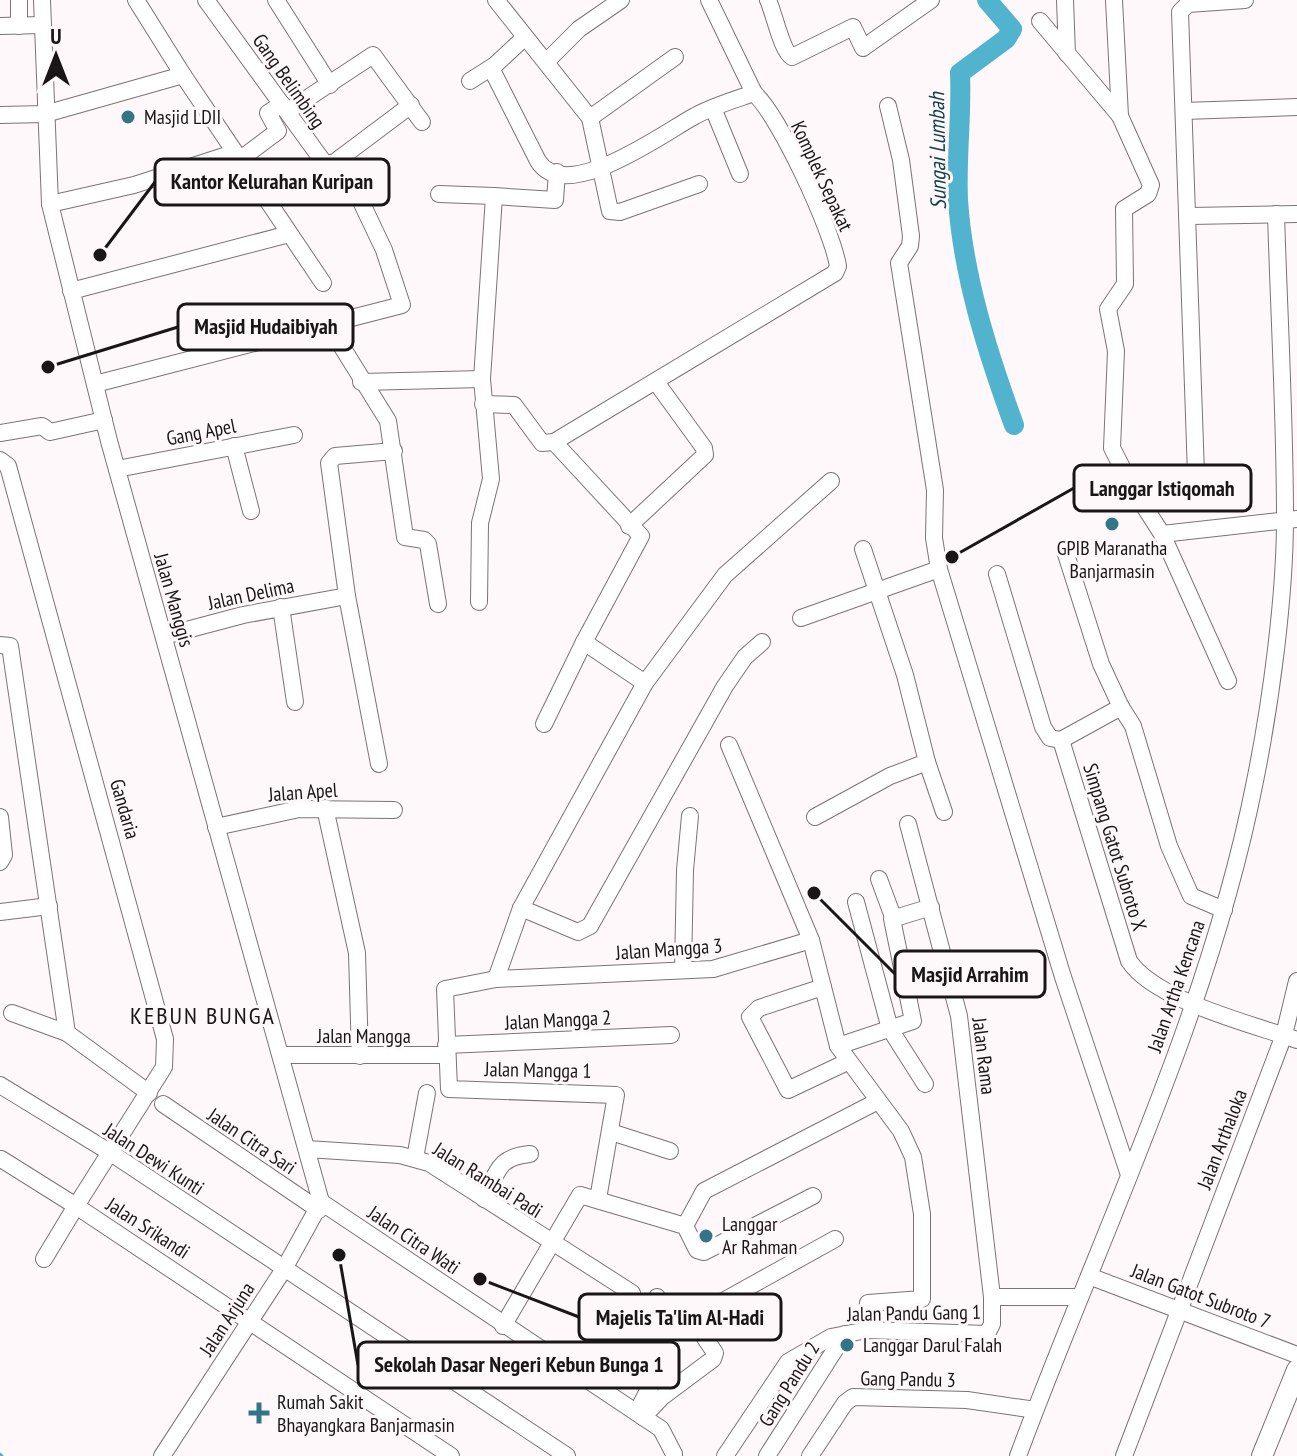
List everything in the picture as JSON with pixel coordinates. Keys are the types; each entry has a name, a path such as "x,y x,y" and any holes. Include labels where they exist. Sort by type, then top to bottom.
{"main road":[{"path":"1262,1456 1297,1370"}],"street":[{"path":"19,0 19,26"},
{"name":"Jalan Manggis","path":"42,0 50,204 117,469 307,1149 320,1206"},
{"path":"136,0 235,157 323,283"},
{"name":"Gang Belimbing","path":"206,0 322,162 328,165 411,105"},
{"path":"276,0 330,85"},
{"path":"496,0 590,118 607,207 612,212 699,184"},
{"path":"546,62 579,29 621,0"},
{"path":"491,68 543,169 557,172 600,167 652,144 695,116 754,93 709,0"},
{"path":"768,0 778,22 783,49 792,57 853,27 863,48 931,0"},
{"path":"1114,0 1120,116"},
{"path":"1196,474 1190,216 1180,12 1183,5 1245,0"},
{"path":"1064,1 1067,54"},
{"path":"1040,21 1120,116 1151,185 1148,194 1124,209 1125,284 1108,309 1116,351 1110,437 1133,489 1162,534 1228,681"},
{"path":"0,26 43,25"},
{"path":"470,81 491,68 524,38"},
{"path":"50,204 235,157 278,131 268,113 285,108 330,85 373,55 422,122"},
{"path":"590,118 675,57"},
{"path":"0,115 45,114 183,75"},
{"name":"Komplek Sepakat","path":"554,442 837,269 838,262 800,169 768,108 754,93"},
{"path":"888,106 901,160 910,222 912,242 899,263 935,490 934,538 939,569 1063,977 1128,1172"},
{"path":"1184,111 1297,107"},
{"path":"713,108 740,174"},
{"path":"439,194 555,200 557,172"},
{"path":"95,384 402,305 384,250 356,191"},
{"path":"479,602 480,523 491,479 482,379 494,196"},
{"name":"Jalan Artha Kencana","path":"1018,1456 1193,1002 1224,910 1255,782 1291,520 1276,214"},
{"path":"1190,216 1297,214"},
{"path":"71,291 289,234"},
{"path":"329,326 388,421 405,537 427,541 438,604"},
{"path":"361,382 482,379"},
{"path":"544,724 635,531 705,455 704,448 656,382"},
{"path":"483,404 514,405 542,443 554,442 635,531"},
{"path":"0,435 42,426 50,432 104,420"},
{"name":"Gandaria","path":"0,435 4,462 162,1015 165,1063 111,1153"},
{"name":"Gang Apel","path":"117,469 294,435"},
{"path":"234,446 251,511"},
{"path":"379,764 347,596 329,463 335,456 394,451"},
{"path":"496,979 521,908 645,683 686,623 725,575 831,481"},
{"path":"1162,534 1291,520"},
{"path":"863,549 905,675 927,762 944,812"},
{"path":"1065,551 1101,664 1133,726 1169,846 1191,896 1224,910"},
{"path":"801,618 939,569"},
{"name":"Simpang Gatot Subroto X","path":"997,574 1043,727 1050,738 1061,740 1129,961 1139,976 1193,1002 1290,1038"},
{"name":"Jalan Delima","path":"164,636 281,607 347,596"},
{"path":"281,607 295,702"},
{"path":"584,642 645,683"},
{"path":"521,908 578,932 590,926 725,686 745,657 762,642"},
{"path":"0,645 10,646 67,1033"},
{"path":"1061,740 1121,707"},
{"path":"729,745 811,940 838,1046 901,1131 913,1157 922,1214 922,1299 868,1303 871,1330"},
{"path":"815,817 890,776 927,762"},
{"path":"325,808 357,953 360,1056"},
{"name":"Jalan Apel","path":"216,827 276,812 325,808 394,810"},
{"path":"683,970 685,870 690,816"},
{"path":"0,817 4,855 0,862"},
{"name":"Jalan Rama","path":"908,824 959,1016 992,1297"},
{"path":"838,1046 913,1019 891,923 893,917 879,879"},
{"path":"856,902 890,1029 925,1084"},
{"path":"0,912 49,906"},
{"path":"893,917 931,907"},
{"name":"Jalan Mangga 3","path":"447,1050 445,989 496,979 722,967 811,940"},
{"name":"Jalan Arthaloka","path":"1124,1456 1178,1310 1290,1038 1297,981"},
{"path":"823,987 759,1008 750,1017 788,1090 847,1062"},
{"path":"12,1013 67,1033 149,1093"},
{"name":"Jalan Mangga 2","path":"447,1050 671,1035"},
{"name":"Jalan Mangga","path":"281,1055 360,1056 447,1050"},
{"name":"Jalan Mangga 1","path":"447,1050 449,1089 613,1093 617,1100 598,1199"},
{"name":"Jalan Dewi Kunti","path":"0,1085 111,1153 567,1456"},
{"path":"415,1158 427,1093"},
{"path":"685,1226 704,1191 878,1101"},
{"name":"Jalan Citra Sari","path":"163,1104 320,1206"},
{"path":"611,1132 670,1151"},
{"name":"Jalan Rambai Padi","path":"307,1149 415,1158 429,1163 632,1293"},
{"name":"Jalan Srikandi","path":"111,1153 76,1206 251,1319 451,1456"},
{"path":"484,1199 508,1157 530,1154"},
{"path":"1,1159 76,1206 44,1259"},
{"path":"503,1326 577,1197 586,1195 685,1226 697,1250 704,1252 813,1196"},
{"name":"Jalan Arjuna","path":"162,1456 284,1269 320,1206"},
{"name":"Jalan Citra Wati","path":"320,1206 640,1414 661,1429 675,1455"},
{"path":"640,1414 713,1359 715,1353 705,1338 707,1310 835,1239"},
{"name":"Jalan Gatot Subroto 7","path":"1089,1276 1297,1355"},
{"path":"640,1414 652,1383 648,1366 657,1297"},
{"name":"Jalan Pandu Gang 1","path":"725,1456 792,1358 831,1337 871,1330 987,1334 992,1324 992,1297 1080,1297"},
{"name":"Gang Pandu 2","path":"767,1456 845,1334"},
{"name":"Gang Pandu 3","path":"810,1456 845,1403 853,1397 967,1400 1035,1410"}],"waterway":[{"name":"Sungai Lumbah","path":"987,0 1012,29 1006,39 960,73 958,200 971,286 1014,425"}],"place":[{"name":"Masjid LDII","path":"128,117"},
{"name":"Kantor Kelurahan Kuripan","path":"100,255"},
{"name":"Masjid Hudaibiyah","path":"48,367"},
{"name":"GPIB Maranatha Banjarmasin","path":"1112,524"},
{"name":"Langgar Istiqomah","path":"952,557"},
{"name":"Masjid Arrahim","path":"814,893"},
{"name":"Langgar Ar Rahman","path":"706,1236"},
{"name":"Sekolah Dasar Negeri Kebun Bunga 1","path":"339,1255"},
{"name":"Majelis Ta'lim Al-Hadi","path":"480,1279"},
{"name":"Langgar Darul Falah","path":"847,1345"},
{"name":"Rumah Sakit Bhayangkara Banjarmasin","path":"259,1413"}],"district":[{"name":"KEBUN BUNGA","path":"203,1015"}]}
